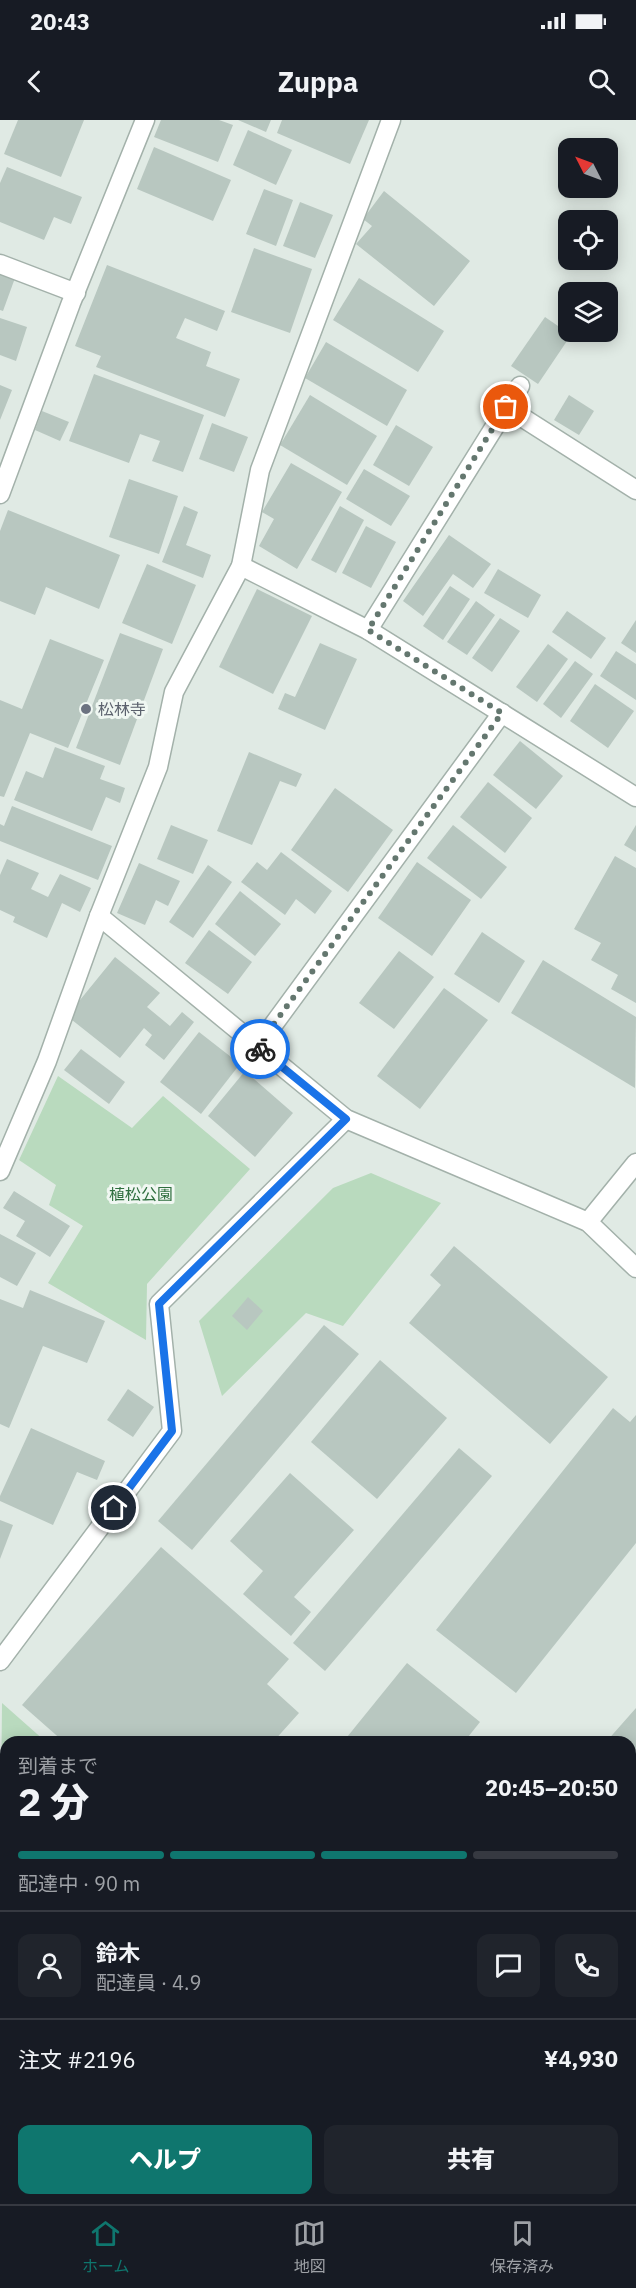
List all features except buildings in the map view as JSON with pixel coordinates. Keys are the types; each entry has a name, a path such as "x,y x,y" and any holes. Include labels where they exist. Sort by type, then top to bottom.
{"street":[{"path":"0,494 144,120"},
{"path":"0,1171 47,1061 99,916 158,767 174,692 241,566 260,470 391,120"},
{"path":"0,264 76,293"},
{"path":"368,630 520,386"},
{"path":"506,407 636,490"},
{"path":"241,566 368,630 502,713 633,788"},
{"path":"257,1047 502,713"},
{"path":"99,916 346,1119 588,1222 636,1268"},
{"path":"0,1661 172,1431 159,1304 346,1119"},
{"path":"588,1222 636,1163"}],"green space":[{"name":"植松公園","path":"58,1076 132,1128 163,1096 250,1169 147,1284 146,1340 48,1283 83,1226 49,1205 56,1185 19,1160"},
{"path":"371,1173 441,1203 343,1326 306,1313 222,1396 199,1321 333,1188"},
{"path":"2,1703 39,1736 2,1736"}],"way so far":[{"path":"260,1049 257,1047 502,713 368,630 506,407"}],"place":[{"name":"松林寺","path":"86,709"}],"route":[{"path":"114,1508 172,1431 159,1304 346,1119 260,1049"}]}
